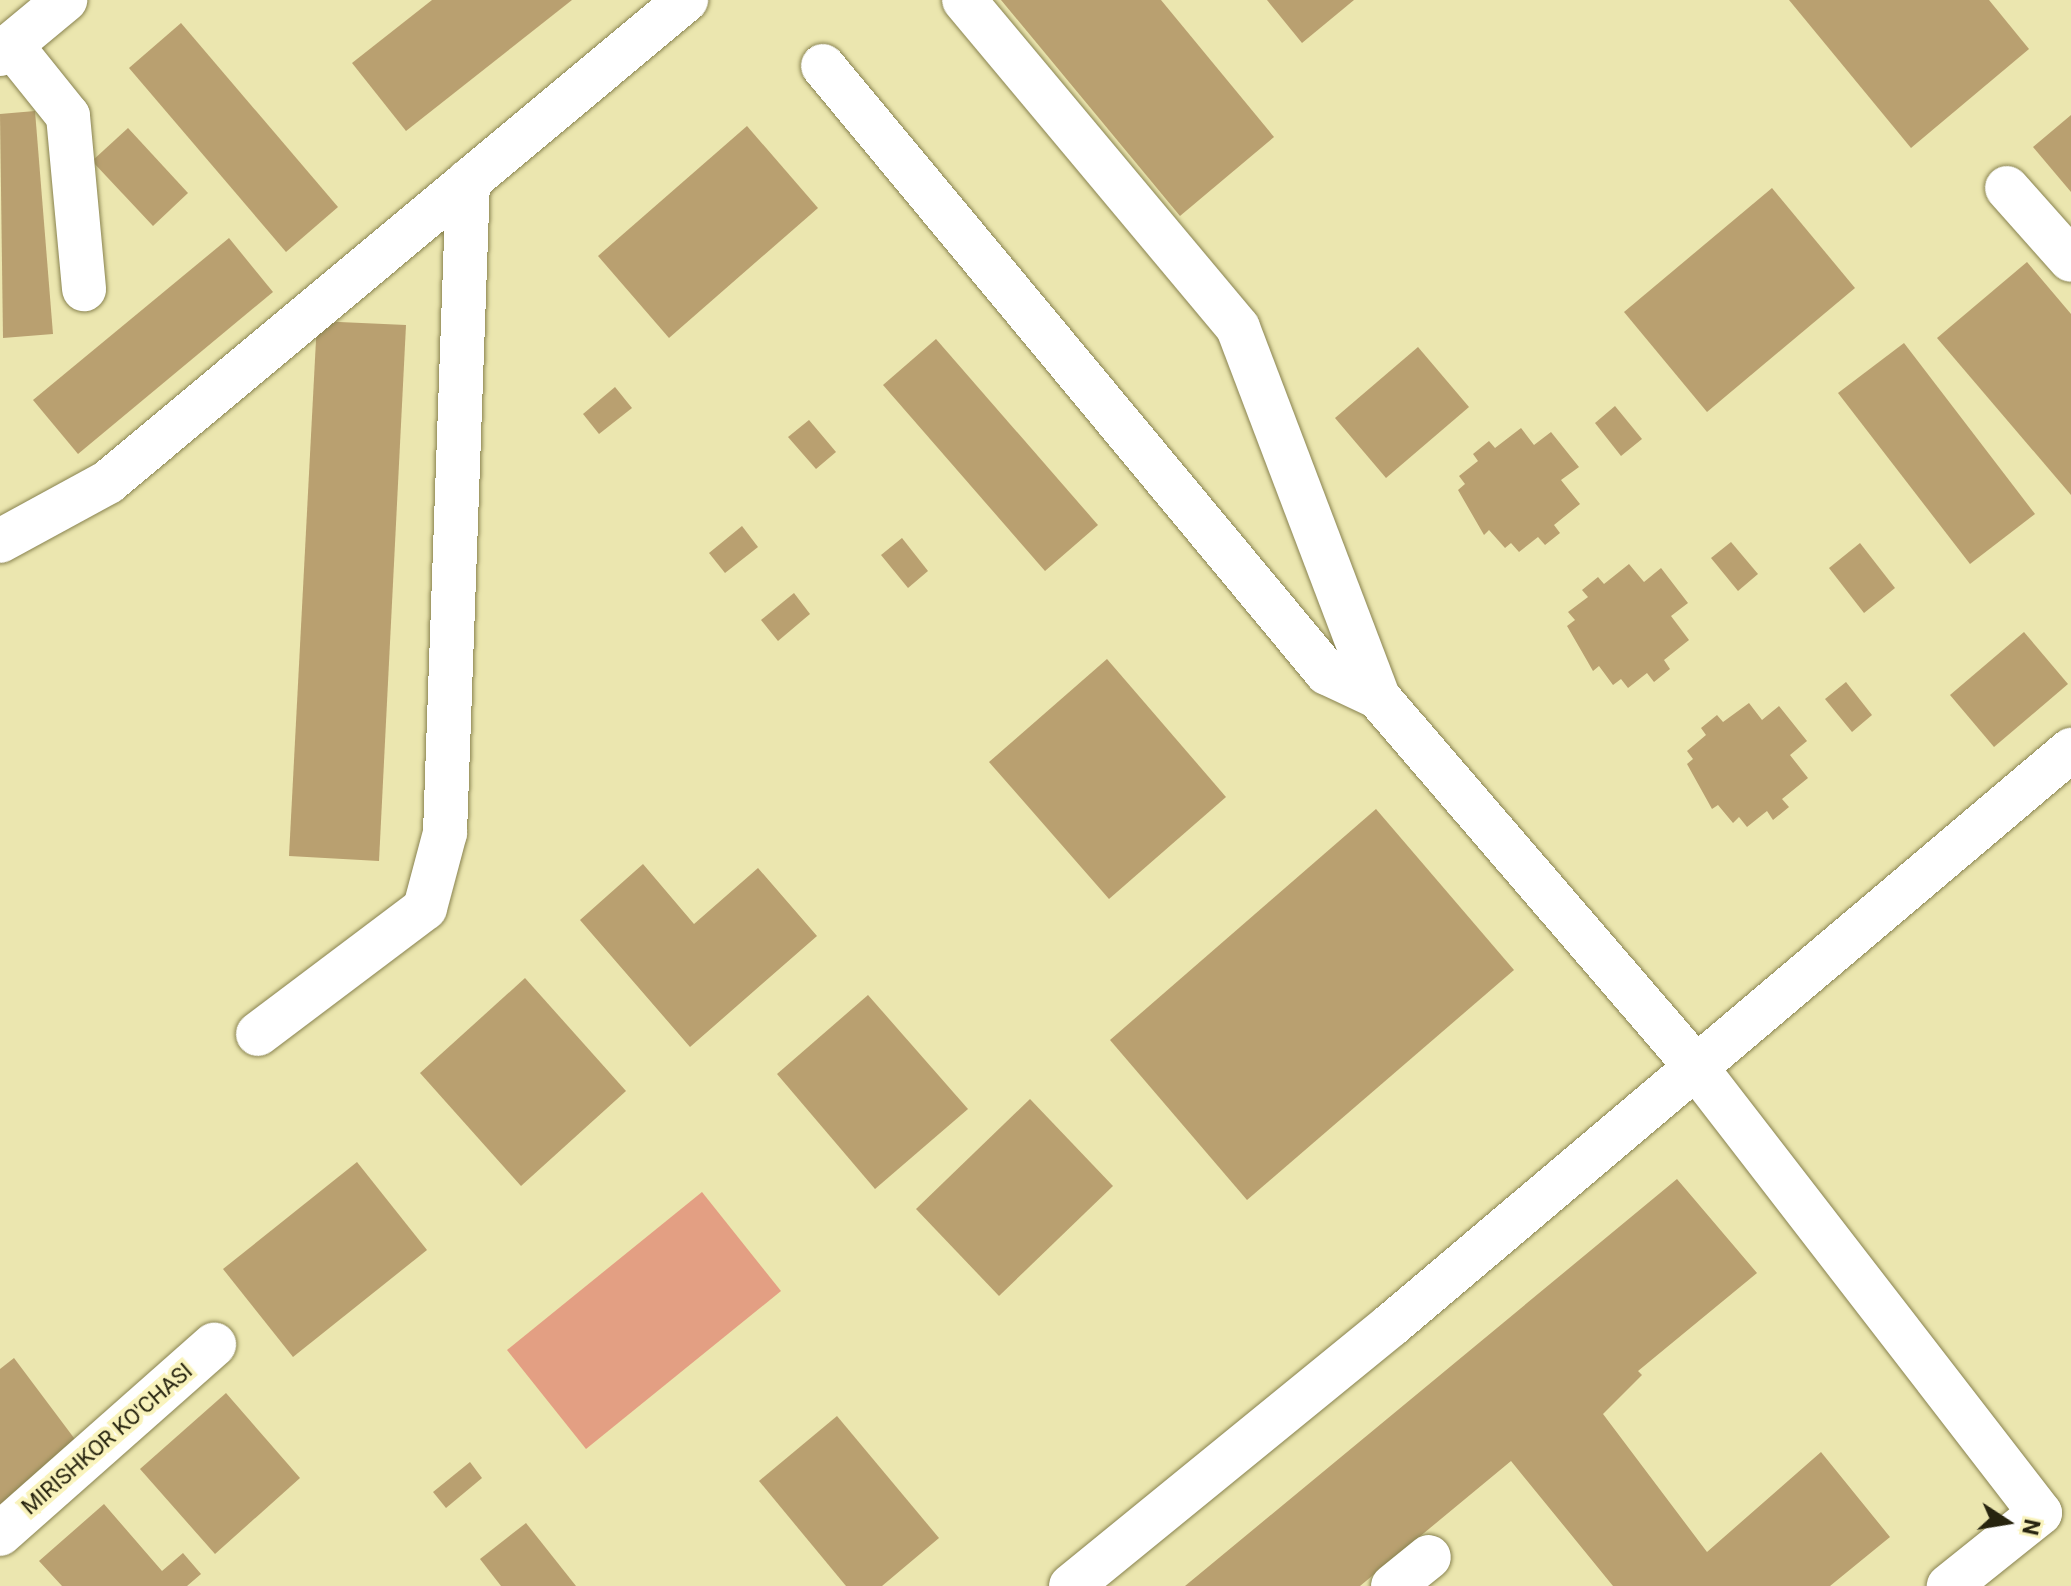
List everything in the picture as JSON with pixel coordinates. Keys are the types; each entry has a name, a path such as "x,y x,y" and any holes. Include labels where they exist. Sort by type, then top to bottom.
{"street":[{"path":"65,0 6,50 68,116 84,289"},
{"path":"0,541 108,482 686,0"},
{"path":"964,0 1238,328 1378,697 1694,1065 2040,1513 1949,1586"},
{"path":"823,66 1327,673 1378,697"},
{"path":"258,1034 425,908 445,833 468,181"},
{"path":"2007,188 2071,260"},
{"path":"1071,1586 1391,1325 1694,1065 2071,750"},
{"name":"MIRISHKOR KO'CHASI","path":"0,1534 214,1345"},
{"path":"1393,1586 1429,1557"}],"shaded area":[{"path":"702,1192 781,1291 586,1449 507,1350"}],"building":[{"path":"432,0 572,0 406,131 352,63"},
{"path":"1001,0 1161,0 1274,137 1180,216"},
{"path":"1267,0 1354,0 1302,43"},
{"path":"1789,0 1989,0 2029,49 1911,148"},
{"path":"181,23 338,207 286,252 129,68"},
{"path":"35,111 53,334 3,338 0,114"},
{"path":"2071,115 2071,192 2033,147"},
{"path":"747,126 818,208 669,338 598,256"},
{"path":"128,128 188,193 153,226 92,161"},
{"path":"1772,188 1855,288 1707,412 1624,312"},
{"path":"229,238 273,292 78,454 33,400"},
{"path":"2027,262 2071,314 2071,495 1937,338"},
{"path":"317,321 406,325 379,861 289,856"},
{"path":"936,339 1098,525 1045,571 883,385"},
{"path":"1904,343 2035,514 1970,564 1838,393"},
{"path":"1418,347 1469,407 1386,478 1335,418"},
{"path":"615,387 632,408 599,434 583,414"},
{"path":"1615,406 1642,439 1621,456 1595,423"},
{"path":"809,420 836,452 816,469 788,437"},
{"path":"1521,428 1534,445 1551,432 1579,467 1561,480 1580,504 1554,525 1560,533 1545,545 1538,537 1519,552 1511,543 1505,548 1489,530 1484,535 1458,490 1465,484 1459,476 1478,461 1473,454 1489,441 1495,448"},
{"path":"742,526 758,547 725,573 709,553"},
{"path":"902,538 928,571 908,588 881,555"},
{"path":"1731,542 1758,574 1738,591 1711,558"},
{"path":"1860,543 1895,588 1864,613 1829,568"},
{"path":"1629,564 1644,582 1661,568 1688,603 1671,616 1689,640 1664,660 1670,669 1654,682 1647,673 1628,688 1621,679 1613,685 1599,666 1593,671 1567,626 1575,620 1568,612 1588,597 1582,590 1598,577 1604,584"},
{"path":"794,593 810,614 778,641 761,620"},
{"path":"2024,632 2068,684 1994,747 1950,695"},
{"path":"1107,659 1226,797 1109,899 989,762"},
{"path":"1846,682 1872,715 1852,732 1825,699"},
{"path":"1749,703 1762,720 1779,706 1807,741 1790,755 1808,778 1782,799 1789,807 1773,820 1767,811 1747,827 1739,817 1733,823 1718,805 1712,809 1687,764 1693,759 1687,751 1706,735 1701,728 1717,715 1723,722"},
{"path":"1376,809 1514,970 1247,1200 1110,1040"},
{"path":"643,864 694,924 758,868 817,936 690,1047 580,920"},
{"path":"525,978 626,1091 521,1186 420,1073"},
{"path":"868,995 968,1109 875,1189 777,1074"},
{"path":"1030,1099 1113,1186 999,1296 916,1209"},
{"path":"357,1162 427,1250 293,1357 223,1269"},
{"path":"1677,1179 1757,1273 1638,1371 1642,1375 1603,1414 1707,1552 1821,1452 1890,1537 1830,1586 1613,1586 1511,1461 1360,1586 1185,1586"},
{"path":"14,1358 80,1446 0,1507 0,1369"},
{"path":"226,1393 300,1478 215,1554 140,1469"},
{"path":"837,1416 939,1538 882,1586 846,1586 759,1481"},
{"path":"470,1462 482,1478 446,1508 433,1492"},
{"path":"104,1504 162,1571 183,1553 201,1574 187,1586 62,1586 39,1561"},
{"path":"526,1523 576,1586 501,1586 480,1559"}]}
